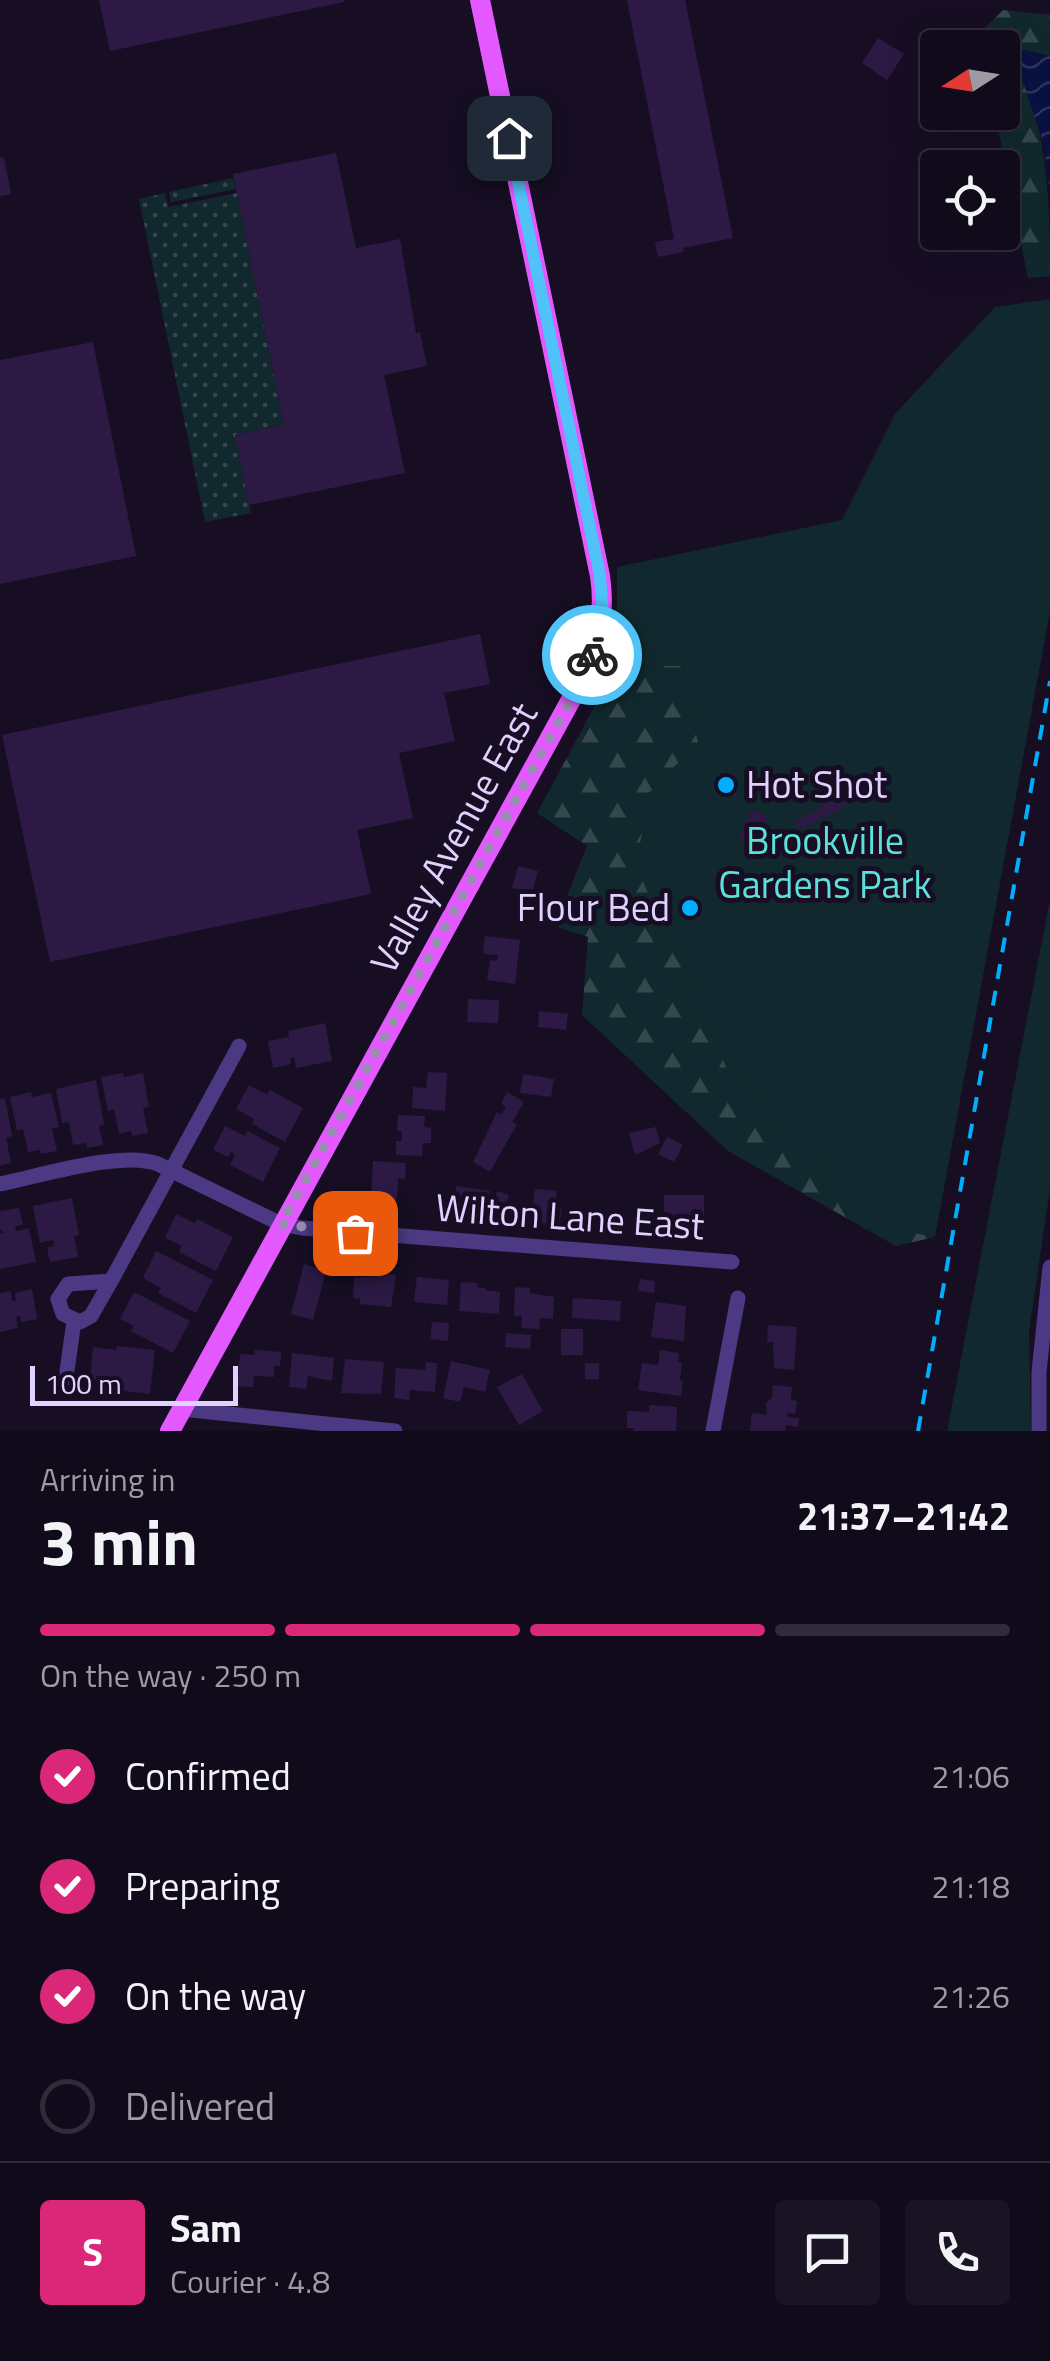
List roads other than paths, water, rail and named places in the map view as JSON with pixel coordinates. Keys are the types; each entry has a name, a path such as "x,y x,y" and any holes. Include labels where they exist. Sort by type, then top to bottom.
{"main road":[{"name":"Valley Avenue East","path":"170,1431 573,696 599,640 603,601 600,576 480,0"}],"street":[{"path":"111,1282 76,1281 65,1286 59,1306 74,1321 91,1316 111,1282 240,1046"},
{"name":"Wilton Lane East","path":"0,1184 128,1158 151,1161 172,1170 281,1224 732,1262"},
{"path":"1039,1431 1039,1372 1050,1267"},
{"path":"713,1431 738,1298"},
{"path":"66,1378 74,1321"},
{"path":"181,1408 395,1431"}],"water":[{"path":"1023,50 1050,56 1050,192 1044,145 1020,73"}],"railway":[{"path":"918,1431 1050,681"}],"place":[{"name":"Hot Shot","path":"726,785"},
{"name":"Flour Bed","path":"690,908"}],"park label":[{"name":"Brookville Gardens Park","path":"825,863"}]}
